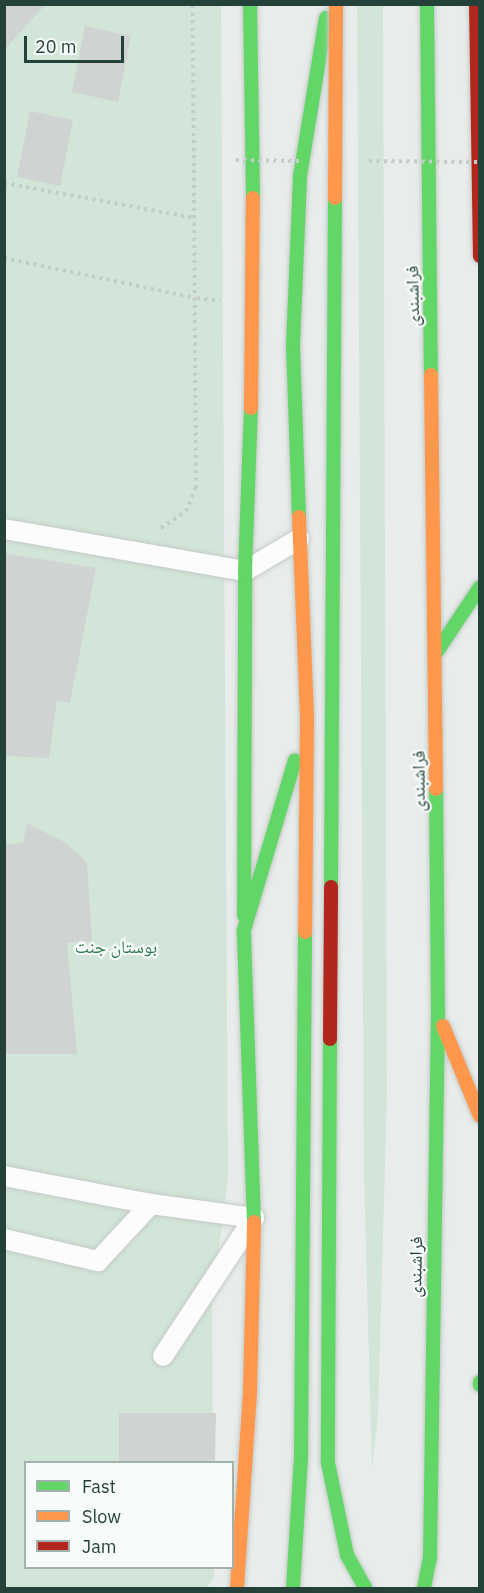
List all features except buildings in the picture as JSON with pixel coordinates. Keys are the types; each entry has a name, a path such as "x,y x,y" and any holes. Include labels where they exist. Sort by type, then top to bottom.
{"main road":[{"path":"237,1588 241,1572 254,1218 244,930 245,571 254,306 250,4"},
{"path":"293,1588 301,1456 307,718 293,345 300,176 329,4"},
{"path":"336,4 328,1463 347,1555 365,1588"},
{"name":"فراشبندی","path":"424,1588 430,1558 438,1013 436,653 427,4"},
{"path":"476,4 480,256"},
{"path":"436,653 480,587"},
{"path":"244,930 307,718"},
{"path":"438,1013 480,1116"},
{"path":"413,1588 430,1558"},
{"path":"241,1572 249,1588"}],"lane":[{"path":"4,529 245,571 299,539"},
{"path":"4,1176 151,1204 254,1218 163,1356"},
{"path":"4,1239 98,1261 151,1204"}],"path":[{"path":"156,531 186,511 196,488 193,4"},
{"path":"4,183 195,218"},
{"path":"4,258 195,298"}],"green space":[{"name":"بوستان جنت","path":"5,5 221,5 228,1178 212,1303 213,1461 24,1461 24,1569 214,1569 214,1577 207,1588 5,1588"},
{"path":"357,5 383,5 387,1092 378,1415 372,1469 364,1176"}],"traffic: fast":[{"path":"250,4 253,198"},
{"path":"427,4 431,375"},
{"path":"299,517 293,345 300,176 326,18"},
{"path":"331,887 335,198"},
{"path":"244,915 245,571 251,408"},
{"path":"436,653 480,587"},
{"path":"254,1222 244,930 295,760"},
{"path":"424,1588 430,1558 438,1013 436,789"},
{"path":"293,1588 301,1457 305,932"},
{"path":"330,1039 328,1463 347,1555 365,1588"}],"traffic: slow":[{"path":"335,198 336,4"},
{"path":"251,408 253,198"},
{"path":"431,375 436,789"},
{"path":"299,517 307,718 305,932"},
{"path":"443,1026 480,1116"},
{"path":"237,1588 250,1390 254,1222"}],"traffic: jam":[{"path":"476,4 480,256"},
{"path":"330,1039 331,887"}]}
